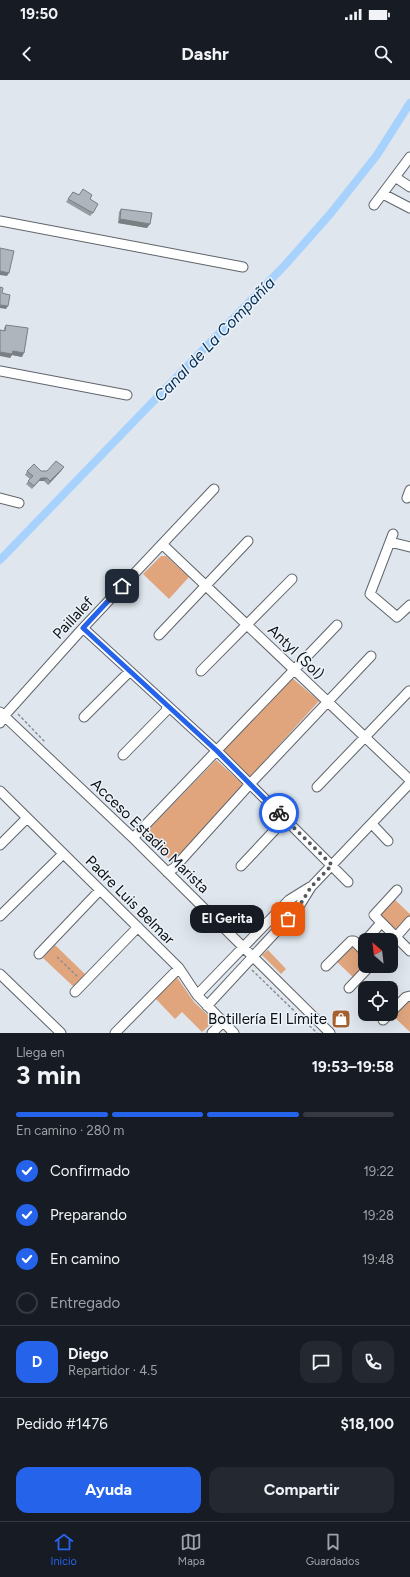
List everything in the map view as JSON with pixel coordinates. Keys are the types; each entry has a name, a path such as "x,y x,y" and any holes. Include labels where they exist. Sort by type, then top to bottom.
{"street":[{"path":"374,205 410,157"},
{"path":"395,177 410,187"},
{"path":"383,194 410,208"},
{"path":"0,221 243,267"},
{"path":"0,371 127,395"},
{"name":"Paillalef","path":"1,717 214,489"},
{"path":"0,498 19,502"},
{"path":"410,547 392,538 370,592 396,617 410,605"},
{"path":"159,635 248,541"},
{"name":"Antyl (Sol)","path":"162,544 410,780"},
{"path":"201,671 292,579"},
{"path":"133,838 337,625"},
{"path":"83,628 217,751 348,882"},
{"path":"167,872 174,868 250,784 371,656"},
{"path":"84,717 130,671"},
{"path":"317,787 409,691"},
{"path":"123,754 166,711 167,706"},
{"name":"Acceso Estadio Marista","path":"1,717 133,838 242,948 330,1033"},
{"path":"207,1006 298,908 311,887 410,783"},
{"name":"Padre Luis Belmar","path":"0,791 180,968 197,995 234,1033"},
{"path":"0,845 28,818"},
{"path":"241,866 285,818"},
{"path":"372,824 388,841"},
{"path":"0,916 63,854"},
{"path":"197,995 289,900 311,887"},
{"path":"39,954 100,890"},
{"path":"393,933 374,916 397,890"},
{"path":"398,934 410,921"},
{"path":"373,933 381,923"},
{"path":"75,992 138,927"},
{"path":"398,938 410,951"},
{"path":"326,966 351,941 358,943"},
{"path":"115,1033 180,968"},
{"path":"349,988 363,973"},
{"path":"0,974 61,1033"},
{"path":"398,1005 406,997 410,996"},
{"path":"212,1033 223,1022"}],"path":[{"path":"18,711 19,716 45,742"},
{"path":"57,957 84,983"}],"shaded area":[{"path":"161,556 166,556 189,577 169,599 143,574"},
{"path":"291,677 319,701 250,777 221,750"},
{"path":"216,760 244,785 172,862 144,834"},
{"path":"393,898 410,914 410,917 396,932 377,914"},
{"path":"354,943 358,947 358,973 360,973 355,979 334,959"},
{"path":"55,945 87,976 75,988 43,958"},
{"path":"268,950 286,969 281,974 262,955"},
{"path":"176,976 194,1002 212,1019 213,1022 202,1032 182,1012 175,1019 155,998"},
{"path":"410,998 410,1032 398,1021 398,1008"}],"building":[{"path":"83,189 92,195 90,199 98,204 93,213 68,199 73,192 79,195"},
{"path":"121,209 152,213 150,224 120,219"},
{"path":"0,248 14,251 9,273 0,271"},
{"path":"0,287 3,288 2,293 10,295 8,306 0,305"},
{"path":"6,325 28,328 24,353 13,351 12,354 0,352 0,330 5,331"},
{"path":"56,461 64,467 50,481 47,478 41,478 34,486 28,481 33,476 27,471 34,464 41,471 47,471"}],"waterway":[{"name":"Canal de La Compañía","path":"0,560 286,264 331,213 377,155 410,103"}],"way so far":[{"path":"279,813 332,865 311,887 298,908 288,919"}],"place":[{"name":"El Gerita","path":"288,919"},
{"name":"Botillería El Límite","path":"341,1019"}],"route":[{"path":"122,586 83,628 217,751 279,813"}]}
